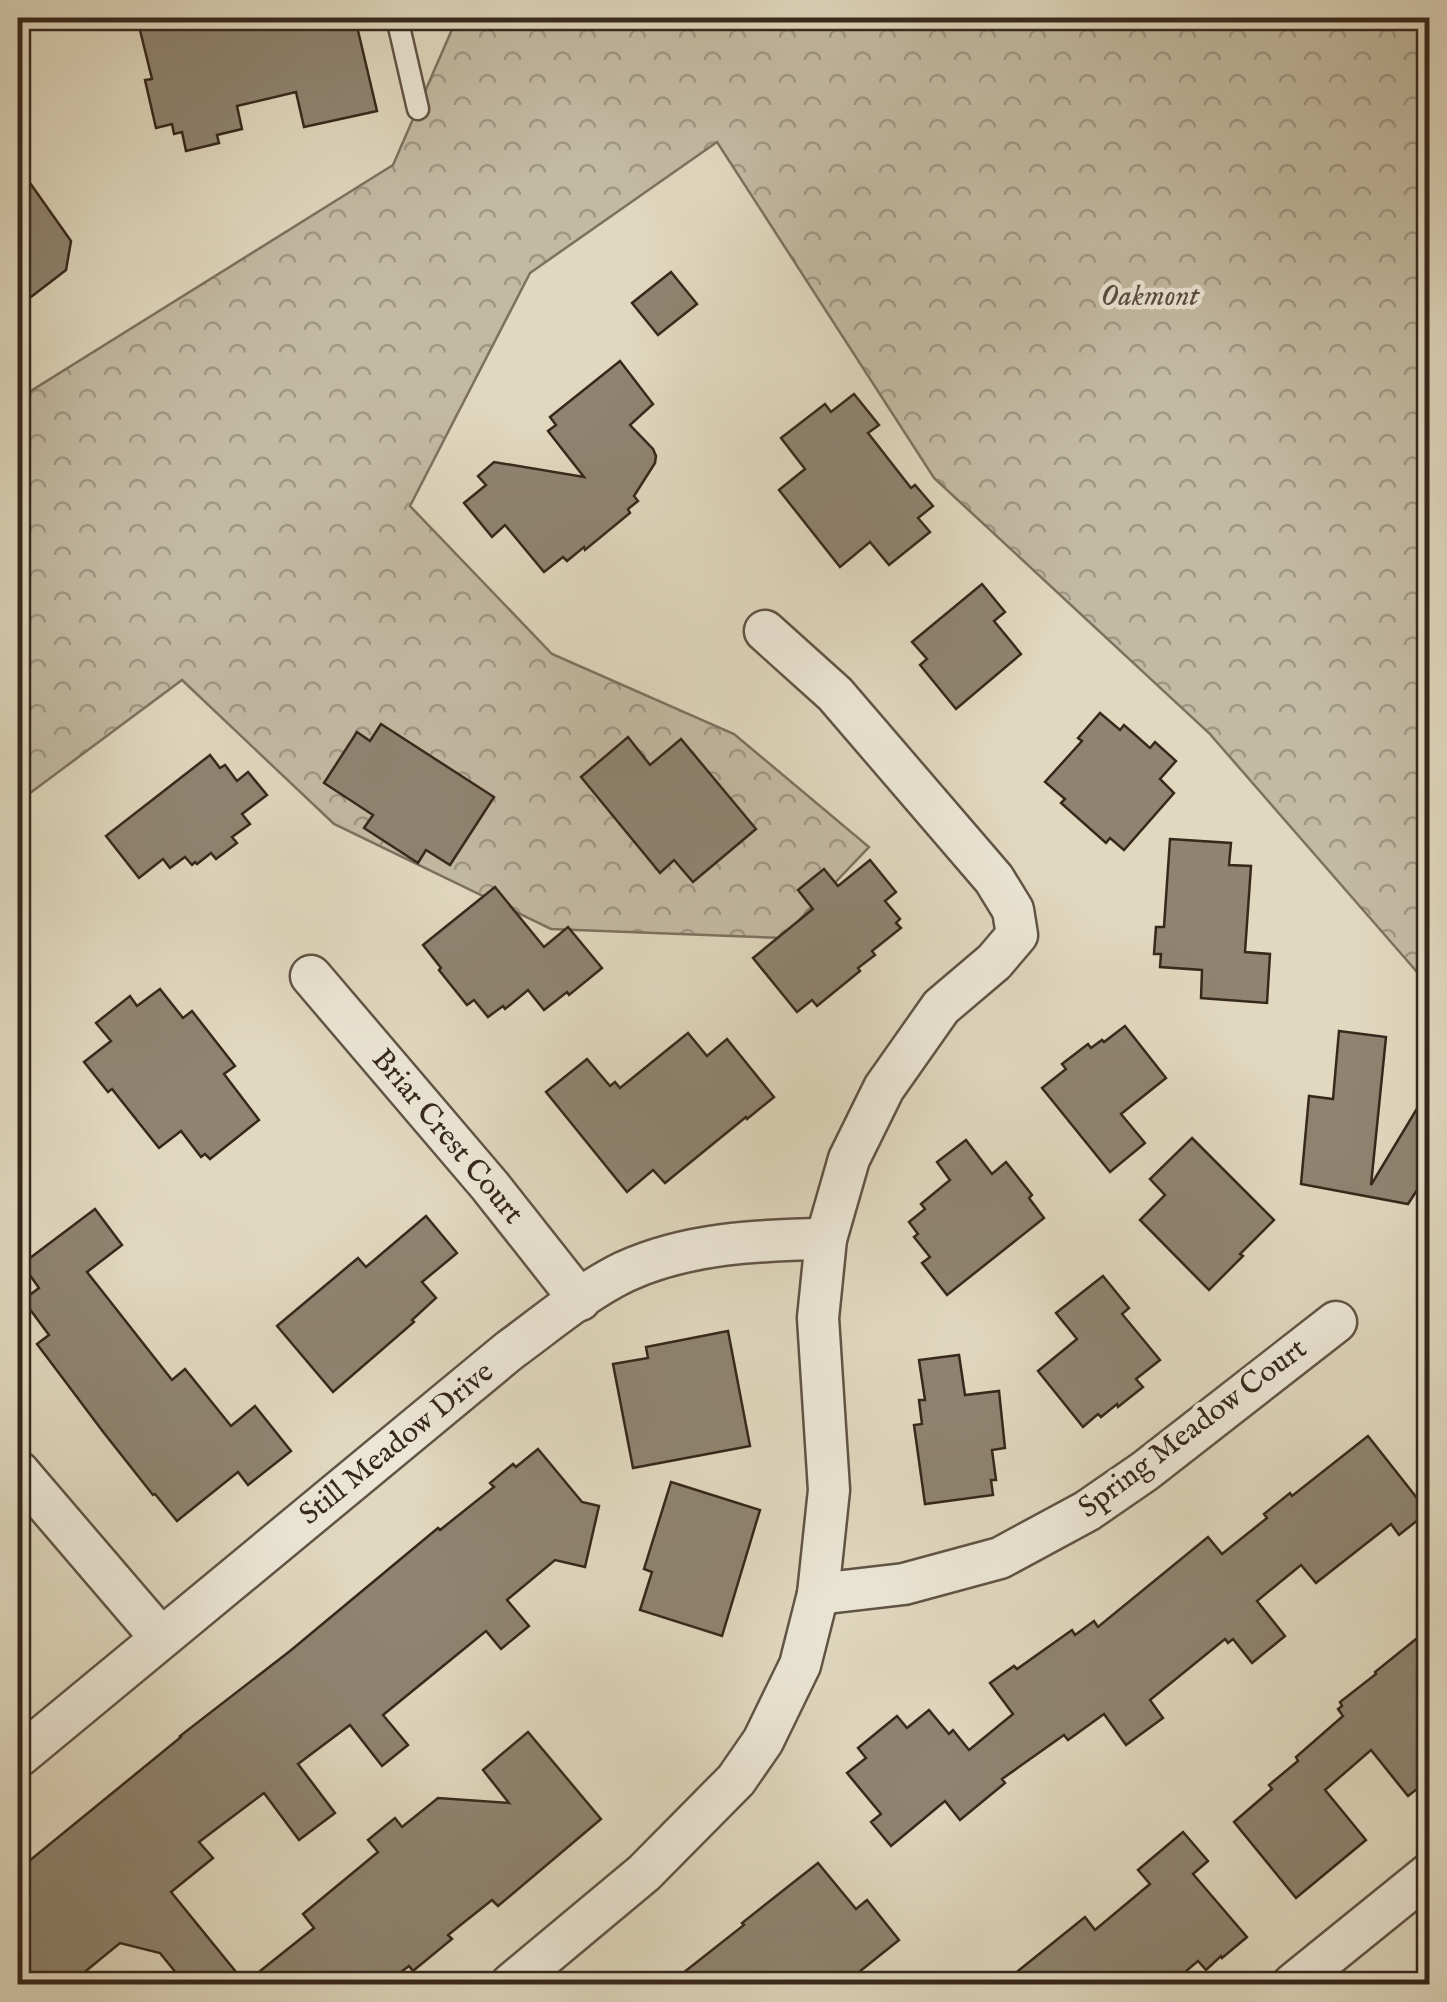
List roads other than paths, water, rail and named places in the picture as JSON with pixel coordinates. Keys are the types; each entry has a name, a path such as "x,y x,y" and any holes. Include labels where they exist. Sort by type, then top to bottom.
{"street":[{"path":"511,1984 644,1874 736,1780 763,1741 800,1665 818,1594 829,1490 818,1318 826,1239 849,1159 884,1088 941,1007 994,962 1017,935 1012,910 994,879 835,694 765,631"},
{"name":"Briar Crest Court","path":"311,976 490,1186 580,1300"},
{"name":"Still Meadow Drive","path":"18,1757 510,1350 622,1273 660,1258 754,1240 826,1239"},
{"name":"Spring Meadow Court","path":"818,1594 904,1584 1000,1558 1088,1512 1336,1322"},
{"path":"18,1471 161,1638"},
{"path":"1292,1984 1430,1873"}],"lane":[{"path":"397,18 418,110"}],"park label":[{"name":"Oakmont","path":"1150,297"}]}
